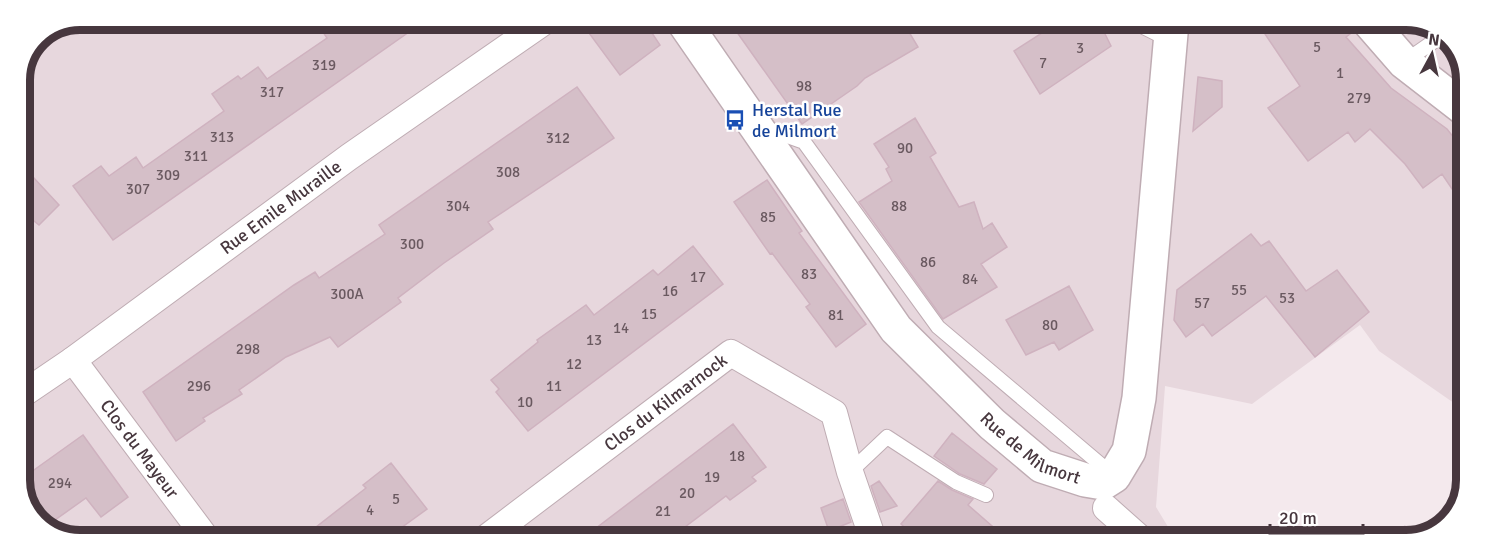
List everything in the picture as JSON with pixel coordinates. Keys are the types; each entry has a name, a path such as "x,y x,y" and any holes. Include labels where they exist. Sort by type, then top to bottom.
{"street":[{"name":"Rue Emile Muraille","path":"30,389 349,157 532,30"},
{"name":"Rue de Milmort","path":"689,30 896,329 992,424 1042,466 1103,483 1114,476 1129,451 1139,398 1164,30"},
{"path":"1376,30 1404,62 1456,102"},
{"name":"Clos du Kilmarnock","path":"497,530 731,353 834,413 850,472 870,530"},
{"name":"Clos du Mayeur","path":"73,360 200,530"},
{"path":"1106,508 1131,530"}],"lane":[{"path":"1404,62 1436,40"},
{"path":"850,472 887,436 956,482 987,495"}],"shaded area":[{"path":"80,30 1406,30 1428,35 1446,50 1456,77 1456,404 1379,351 1360,325 1252,404 1165,386 1156,507 1170,530 80,530 64,527 50,520 40,510 34,499 30,483 30,80 34,61 38,52 52,38"},
{"path":"1404,525 1418,528 1416,529 1403,530"}],"building":[{"path":"322,30 412,30 113,240 73,186 101,166 109,176 136,157 143,168 224,111 212,94 238,76 241,79 258,67 267,79 327,38"},
{"path":"594,30 650,30 660,45 620,75 589,33"},
{"path":"735,30 908,30 918,47 865,78 802,124"},
{"path":"1047,30 1103,30 1111,46 1040,94 1014,51"},
{"path":"1262,30 1354,30 1346,37 1391,88 1447,129 1456,140 1456,195 1442,174 1423,188 1405,164 1370,129 1355,142 1348,132 1308,161 1268,108 1300,86"},
{"path":"1198,77 1222,81 1222,107 1193,131"},
{"path":"577,87 614,138 488,222 493,229 398,298 401,302 338,347 330,337 286,357 239,390 242,394 203,418 205,421 176,441 143,392 294,285 315,272 319,278 385,234 379,225"},
{"path":"915,118 936,153 930,157 959,207 974,202 983,229 992,223 1007,247 981,264 997,287 943,319 859,202 892,181 886,169 889,167 874,144"},
{"path":"30,174 59,205 39,225 34,221 30,224"},
{"path":"767,180 802,231 799,233 866,324 836,347 806,307 810,304 772,253 770,254 734,202"},
{"path":"1251,234 1261,246 1269,241 1306,291 1337,270 1369,312 1315,357 1266,296 1212,336 1203,324 1186,337 1174,320 1177,290"},
{"path":"693,246 723,284 528,431 496,392 499,389 491,380 538,342 537,340 586,305 594,315 653,270 658,275"},
{"path":"1069,286 1093,330 1059,350 1054,342 1026,355 1006,320"},
{"path":"733,424 766,467 752,477 756,481 730,500 726,496 681,530 594,530"},
{"path":"952,433 997,469 984,484 960,474 934,456"},
{"path":"83,435 128,497 101,517 86,498 53,522 40,510 34,499 30,473"},
{"path":"391,463 427,509 398,530 312,530 366,488 363,485"},
{"path":"879,481 897,506 880,512 871,486"},
{"path":"938,481 973,499 968,505 997,530 907,530 901,524"},
{"path":"843,499 851,522 829,530 821,508"}],"place":[{"name":"Herstal Rue de Milmort","path":"735,120"}]}
